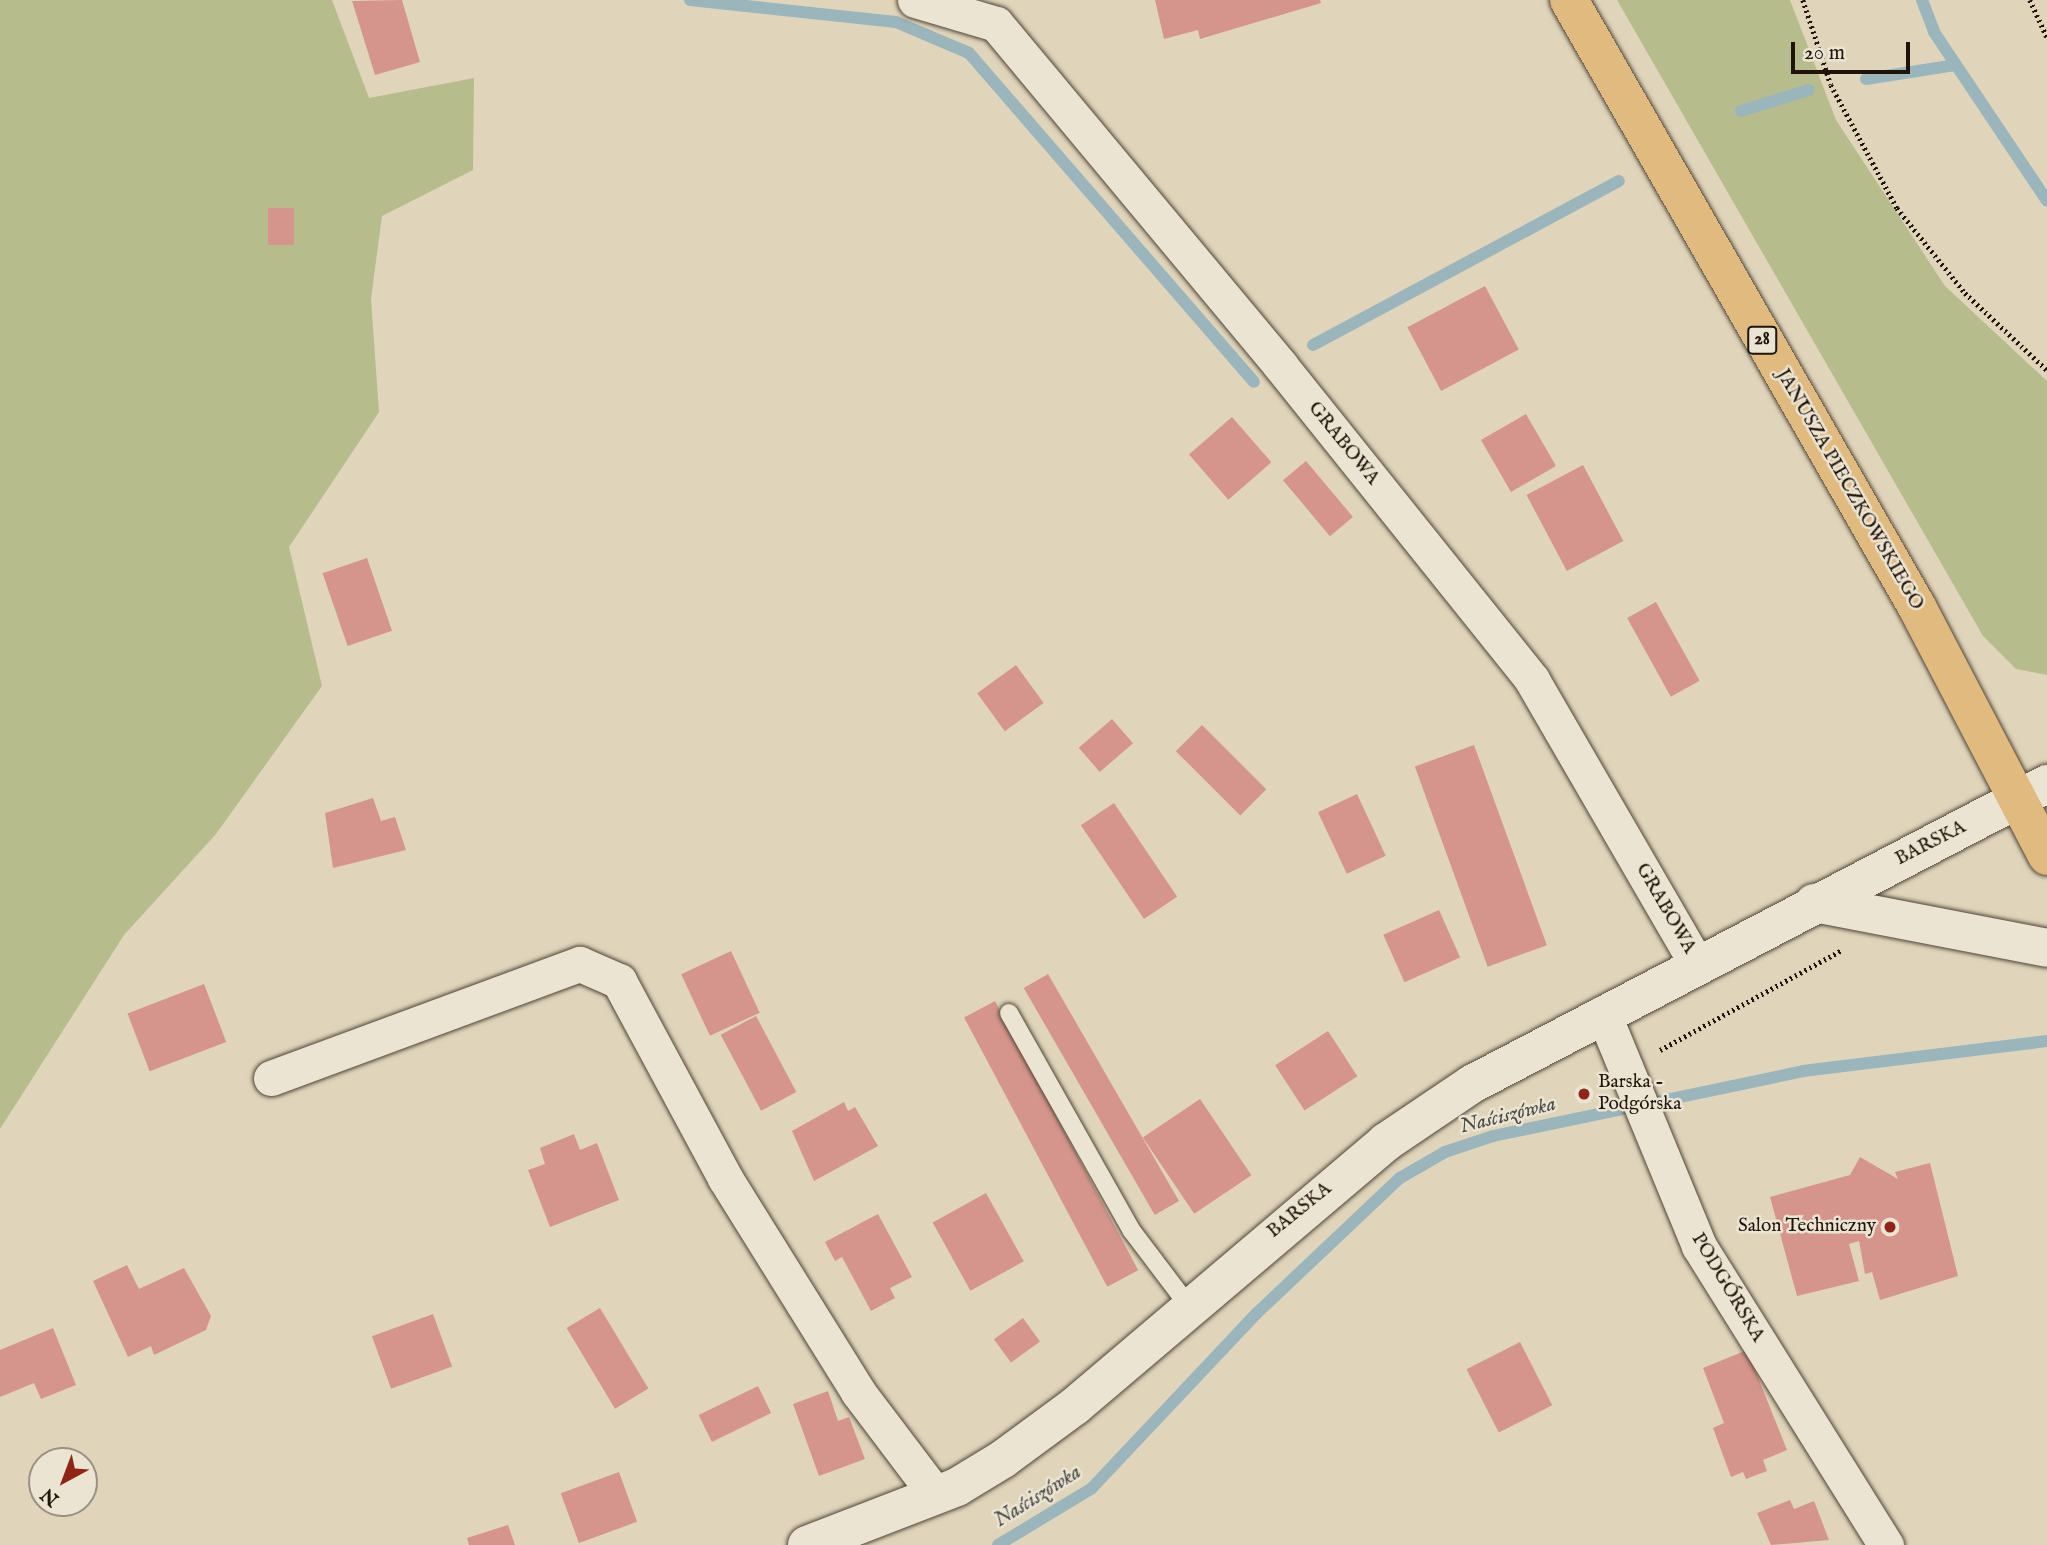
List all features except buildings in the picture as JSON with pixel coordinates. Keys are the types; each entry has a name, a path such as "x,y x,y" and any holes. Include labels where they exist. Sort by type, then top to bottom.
{"main road":[{"name":"JANUSZA PIECZKOWSKIEGO","path":"1569,0 1917,607 2033,792"},
{"name":"28","path":"2033,792 2047,856"}],"street":[{"name":"GRABOWA","path":"915,0 996,24 1280,365 1532,680 1696,962"},
{"name":"BARSKA","path":"807,1545 936,1495 1003,1458 1075,1406 1188,1305 1386,1142 1472,1084 1696,962 2033,792"},
{"path":"1814,903 2047,948"},
{"path":"271,1078 580,964 619,981 732,1189 858,1392 936,1495"},
{"name":"PODGÓRSKA","path":"1604,1013 1699,1246 1886,1545"}],"lane":[{"path":"1009,1013 1132,1231 1188,1305"}],"path":[{"path":"1803,0 1831,85 1897,208 1965,293 2047,370"},
{"path":"2030,0 2047,37"},
{"path":"1630,1079 1850,946"}],"green space":[{"path":"0,0 332,0 369,98 474,78 473,170 382,216 371,299 379,412 289,547 322,686 216,834 124,935 0,1129"},
{"path":"1617,0 1790,0 1836,120 1945,286 2047,381 2047,675 2016,669 1983,636"}],"waterway":[{"path":"690,0 896,22 969,53 1254,382"},
{"path":"1922,0 1934,32 2047,201"},
{"path":"1866,79 1955,65"},
{"path":"1741,111 1809,90"},
{"path":"1313,345 1619,181"},
{"name":"Naściszówka","path":"998,1545 1091,1489 1257,1313 1400,1178 1445,1152 1493,1136 1803,1071 2047,1041"}],"place":[{"name":"Barska - Podgórska","path":"1584,1094"},
{"name":"Salon Techniczny","path":"1890,1227"}]}
